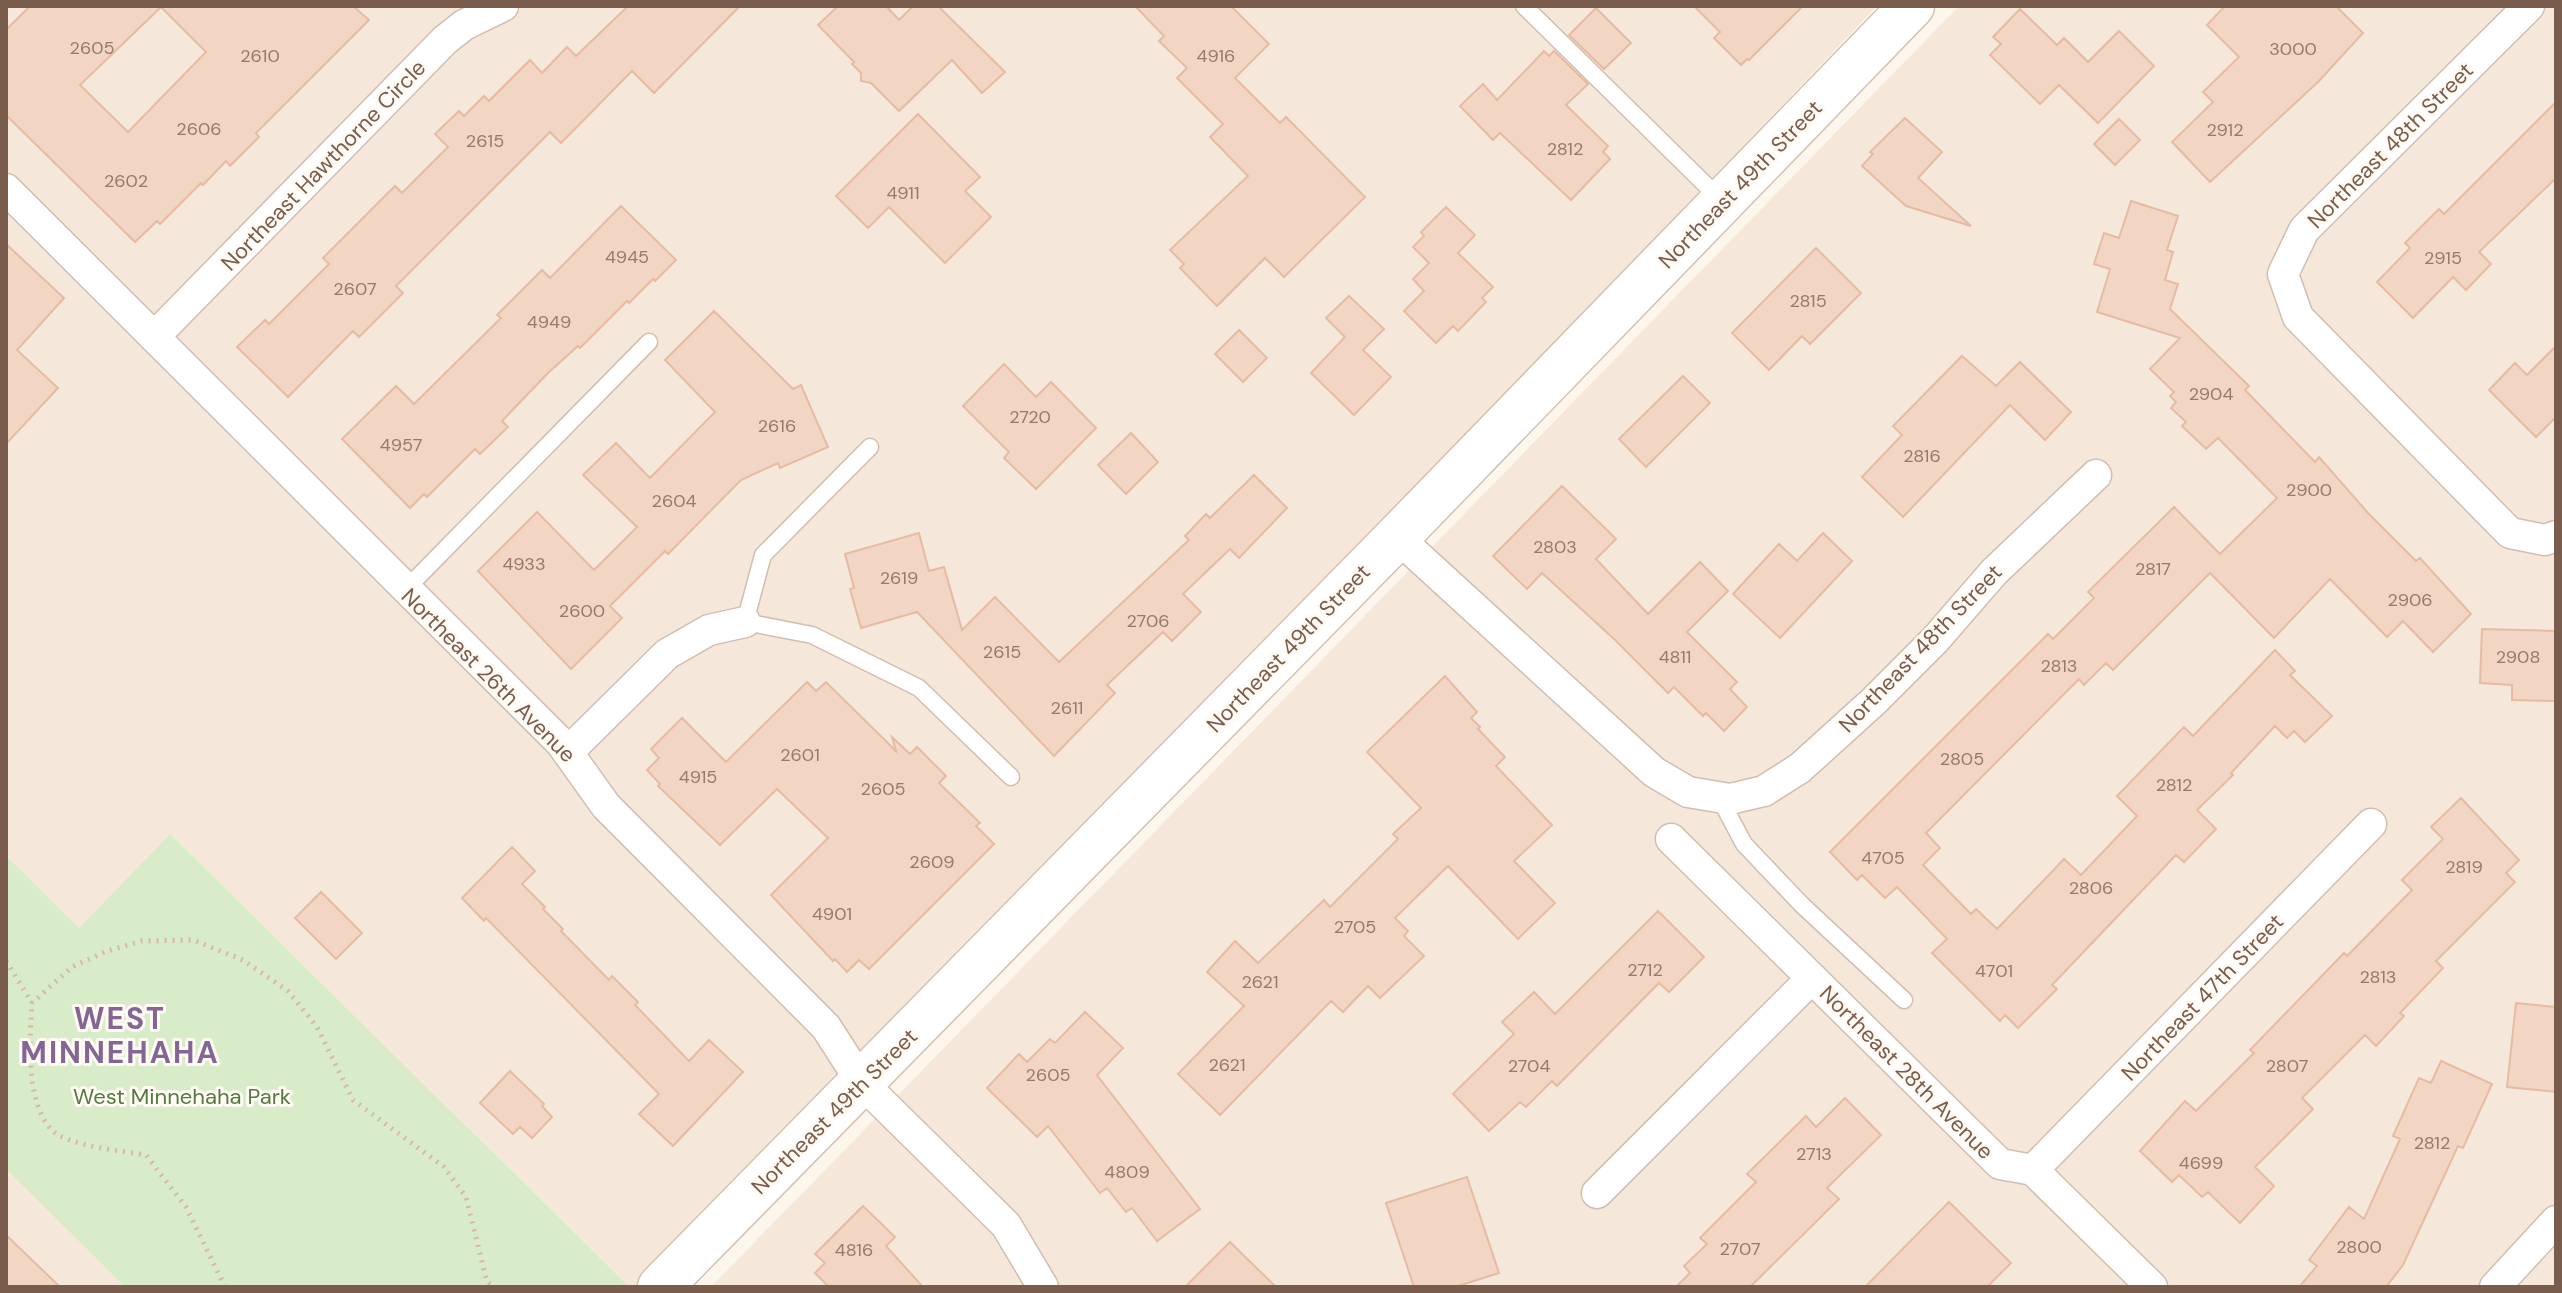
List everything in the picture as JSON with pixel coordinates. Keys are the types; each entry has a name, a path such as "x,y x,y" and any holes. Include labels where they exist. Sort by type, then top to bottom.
{"street":[{"name":"Northeast Hawthorne Circle","path":"154,337 445,40 464,25 503,6"},
{"name":"Northeast 49th Street","path":"660,1287 1397,537 1912,6"},
{"name":"Northeast 48th Street","path":"2529,6 2304,230 2283,274 2298,317 2510,533 2545,540 2556,536"},
{"name":"Northeast 26th Avenue","path":"6,189 568,752 606,806 826,1027 862,1083 1006,1225 1043,1287"},
{"name":"Northeast 48th Street","path":"1725,798 1764,791 1800,768 1874,701 1935,640 1994,572 2096,475"},
{"path":"1397,537 1654,772 1688,792 1725,798"},
{"path":"568,752 667,654 709,630 745,622"},
{"name":"Northeast 47th Street","path":"2033,1170 2371,824"},
{"name":"Northeast 28th Avenue","path":"1671,839 2000,1164 2033,1170 2140,1283"},
{"path":"1597,1193 1812,978"},
{"path":"2495,1287 2556,1221"}],"lane":[{"path":"1524,6 1723,202"},
{"path":"405,590 649,342"},
{"path":"870,447 763,555 745,622 812,635 919,688 1011,777"},
{"path":"1725,798 1744,844 1802,905 1904,1000"}],"path":[{"path":"32,1003 72,967 107,951 142,941 193,940 243,960 288,991 317,1027 353,1100 444,1167 466,1197 486,1285 494,1287"},
{"path":"6,961 32,1003 30,1063 36,1101 51,1130 81,1144 146,1155 186,1207 225,1287"}],"shaded area":[{"path":"6,6 1877,6 1181,733 635,1287 6,1287"},
{"path":"1959,6 2556,6 2556,1287 711,1287"}],"green space":[{"name":"West Minnehaha Park","path":"170,834 629,1287 125,1287 6,1169 6,856 79,928"}],"building":[{"path":"30,6 353,6 369,20 256,133 259,137 230,166 226,161 160,224 157,221 135,242 6,115 6,30","holes":["161,7 206,52 128,132 80,85"]},
{"path":"628,6 740,6 654,93 632,71 561,143 550,132 396,286 403,293 359,337 353,331 288,397 237,347 265,320 269,324 329,264 323,258 395,186 402,193 448,147 435,134 459,111 464,116 484,96 489,101 530,60 542,73 567,47 576,56"},
{"path":"838,6 886,6 899,20 913,6 938,6 1005,72 982,93 952,60 899,111 871,83 861,81 861,73 852,64 854,62 818,25"},
{"path":"1135,6 1231,6 1269,44 1235,78 1280,123 1286,117 1365,197 1284,277 1265,258 1217,306 1180,268 1184,264 1170,250 1248,176 1210,137 1223,124 1177,78 1187,68 1159,41 1164,36"},
{"path":"1694,6 1803,6 1741,65 1714,38 1720,32"},
{"path":"2225,6 2336,6 2363,33 2318,82 2210,182 2172,142 2213,102 2203,92 2239,57 2207,25"},
{"path":"1596,8 1631,43 1604,69 1569,35"},
{"path":"2020,9 2057,45 2064,38 2088,62 2119,31 2154,66 2098,123 2059,85 2040,104 1990,55 2001,44 1993,37"},
{"path":"1544,51 1549,56 1554,51 1588,84 1566,105 1608,146 1603,152 1610,159 1571,200 1500,133 1493,140 1460,106 1483,84 1497,100"},
{"path":"2556,102 2556,178 2479,252 2491,264 2466,290 2453,277 2413,318 2377,282 2410,248 2405,243 2439,209 2444,214"},
{"path":"918,114 980,177 965,191 991,217 945,263 889,207 868,228 836,196"},
{"path":"1905,118 1942,152 1918,178 1971,226 1906,206 1862,166 1873,154 1870,152"},
{"path":"2119,119 2140,140 2115,165 2094,144"},
{"path":"2131,201 2178,216 2167,250 2173,252 2165,280 2178,284 2170,309 2249,386 2245,390 2315,462 2319,457 2368,513 2416,561 2420,558 2471,614 2433,652 2403,621 2387,637 2330,579 2274,638 2210,573 2113,670 2106,663 2084,685 2079,679 1926,833 1940,848 1923,865 1971,914 1976,909 1997,929 2064,859 2081,875 2137,816 2117,796 2184,727 2193,736 2275,650 2295,671 2290,675 2332,716 2305,742 2294,731 2287,738 2275,726 2231,773 2233,775 2197,810 2216,829 2184,862 2176,855 2052,985 2057,989 2018,1028 2005,1015 2000,1021 1932,953 1947,939 1897,887 1885,898 1862,875 1857,880 1830,852 2048,634 2053,639 2094,598 2088,592 2174,507 2220,554 2277,498 2218,438 2206,449 2182,426 2186,422 2171,408 2176,402 2170,396 2174,392 2150,369 2180,338 2097,312 2110,269 2094,264 2104,233 2119,238"},
{"path":"621,206 676,260 629,303 627,301 580,348 578,346 548,373 502,421 508,427 480,454 475,449 427,497 424,494 410,508 342,439 396,386 414,404 501,318 497,315 542,270 550,278"},
{"path":"1446,207 1475,235 1458,253 1493,287 1482,298 1486,302 1458,331 1453,326 1436,343 1404,311 1424,291 1413,279 1429,263 1413,247 1424,236 1421,232"},
{"path":"6,244 64,298 17,350 58,388 6,444"},
{"path":"1816,248 1861,293 1810,344 1802,336 1769,370 1732,333"},
{"path":"1349,296 1384,329 1363,350 1391,377 1354,415 1311,373 1345,337 1326,318"},
{"path":"714,311 793,389 801,385 828,447 780,468 778,463 741,480 668,554 665,551 610,606 622,618 571,669 478,571 537,512 594,570 637,527 583,475 616,443 650,478 715,412 665,360"},
{"path":"1239,330 1267,358 1243,382 1215,354"},
{"path":"2556,346 2556,417 2536,437 2489,390 2515,363 2527,375"},
{"path":"1962,356 1996,386 2020,362 2071,412 2045,440 2010,405 1903,517 1862,477 1902,435 1893,426"},
{"path":"1004,364 1036,397 1051,382 1096,428 1036,489 1004,458 1009,452 963,406"},
{"path":"1683,376 1710,403 1646,467 1619,439"},
{"path":"1131,433 1158,462 1126,494 1098,465"},
{"path":"1254,475 1287,508 1239,558 1230,549 1183,594 1201,612 1172,641 1163,632 1107,685 1115,693 1054,756 917,612 861,628 850,589 854,588 845,554 919,533 929,571 944,567 962,630 995,597 1059,662 1189,540 1185,536 1206,514 1210,518"},
{"path":"1562,486 1616,539 1596,559 1648,614 1700,562 1728,591 1687,632 1737,682 1730,689 1747,707 1724,731 1706,713 1703,716 1674,687 1668,693 1542,573 1527,589 1493,556"},
{"path":"1823,533 1852,561 1780,638 1733,594 1779,544 1797,561"},
{"path":"2482,629 2556,631 2556,701 2512,700 2512,685 2480,683"},
{"path":"1445,676 1477,712 1471,718 1480,727 1478,729 1505,757 1496,766 1552,825 1514,861 1555,903 1518,939 1448,866 1395,918 1408,931 1404,936 1424,956 1380,998 1368,986 1343,1012 1331,1001 1220,1115 1178,1074 1244,1006 1207,972 1235,941 1258,963 1324,900 1330,907 1398,839 1393,834 1421,808 1367,752"},
{"path":"807,682 816,691 826,682 896,751 892,737 910,754 917,747 946,776 939,783 980,823 976,826 994,844 869,969 859,960 847,972 771,895 828,838 777,789 720,845 658,786 660,784 647,770 659,758 651,749 682,718 726,762"},
{"path":"2461,798 2519,860 2506,873 2515,882 2436,961 2443,968 2400,1013 2404,1016 2376,1046 2365,1035 2302,1098 2313,1109 2255,1167 2274,1186 2240,1223 2208,1192 2202,1197 2179,1175 2172,1182 2140,1151 2185,1101 2196,1111 2254,1053 2250,1050 2344,953 2347,956 2412,890 2402,880 2443,839 2431,827"},
{"path":"512,847 535,871 522,884 545,907 543,909 563,929 561,931 609,980 612,976 638,1002 635,1005 689,1061 709,1040 743,1072 673,1146 639,1114 659,1094 486,918 484,921 462,898"},
{"path":"321,892 362,933 336,959 295,918"},
{"path":"1658,911 1704,957 1669,992 1659,983 1557,1086 1552,1081 1526,1107 1520,1102 1489,1131 1453,1094 1514,1034 1502,1022 1534,992 1555,1014"},
{"path":"2516,1003 2556,1007 2556,1092 2507,1087"},
{"path":"1085,1012 1123,1048 1097,1075 1200,1209 1157,1241 1132,1208 1126,1212 1107,1188 1100,1193 1048,1126 1037,1137 987,1088 1019,1054 1027,1062 1050,1039 1055,1043"},
{"path":"2441,1061 2492,1084 2463,1148 2458,1146 2403,1265 2386,1287 2299,1287 2317,1266 2309,1260 2349,1207 2364,1219 2400,1139 2393,1136 2419,1078 2431,1083"},
{"path":"510,1071 544,1104 542,1106 552,1117 532,1138 520,1127 513,1134 480,1103"},
{"path":"1845,1098 1881,1135 1827,1188 1839,1199 1750,1287 1676,1287 1690,1273 1684,1266 1707,1244 1700,1238 1756,1182 1747,1174 1806,1116 1816,1127"},
{"path":"1467,1177 1499,1273 1455,1287 1414,1287 1386,1203"},
{"path":"1949,1202 2011,1263 1987,1287 1865,1287"},
{"path":"863,1206 895,1237 886,1246 923,1287 829,1287 815,1273 825,1263 815,1254"},
{"path":"6,1235 60,1287 6,1287"},
{"path":"1230,1242 1276,1287 1185,1287"}],"district":[{"name":"WEST MINNEHAHA","path":"120,1036"}]}
